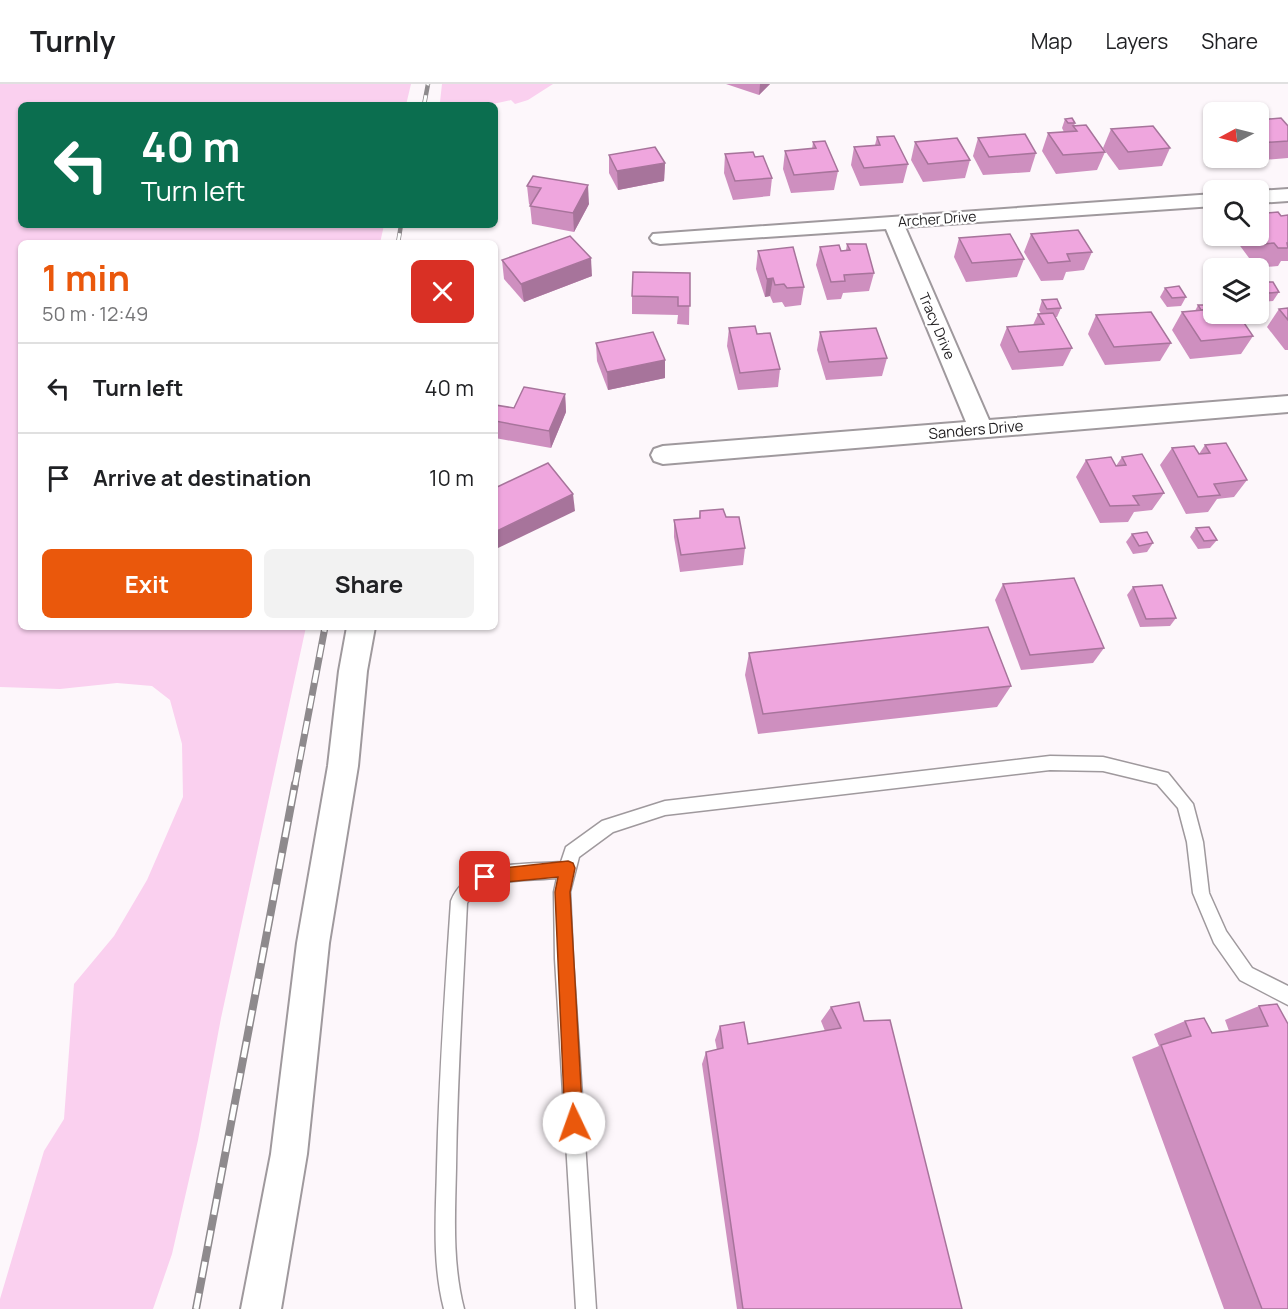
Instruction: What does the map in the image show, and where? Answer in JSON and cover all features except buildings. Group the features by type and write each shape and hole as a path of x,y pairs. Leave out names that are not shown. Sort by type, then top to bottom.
{"street":[{"path":"1269,196 1288,195"},
{"name":"Archer Drive","path":"660,238 1203,201"},
{"name":"Tracy Drive","path":"893,222 981,429"},
{"name":"Sanders Drive","path":"663,455 1288,404"},
{"path":"261,1309 289,1154 314,943 343,766 352,671 360,630"}],"lane":[{"path":"586,1309 564,959 562,892 573,852 608,826 665,808 990,769 1050,764 1102,764 1162,778 1185,804 1195,842 1201,893 1220,937 1246,974 1288,996"},
{"path":"454,1309 449,1293 446,1241 447,1123 459,901 468,887 485,877 568,868"}],"shaded area":[{"path":"0,84 411,84 407,102 18,102 18,228 383,228 381,240 18,240 18,630 305,630 221,1018 198,1140 172,1254 153,1309 0,1309 0,1299 44,1151 64,1119 74,984 114,936 147,880 183,797 182,744 170,700 152,686 117,683 60,689 0,687"},
{"path":"442,84 553,84 528,100 515,104 511,100 498,102 440,102"}],"railway":[{"path":"425,102 428,84"},
{"path":"398,240 400,228"},
{"path":"295,785 324,630"},
{"path":"196,1309 295,784"}],"route":[{"path":"485,877 568,868 562,892 574,1123"}]}
